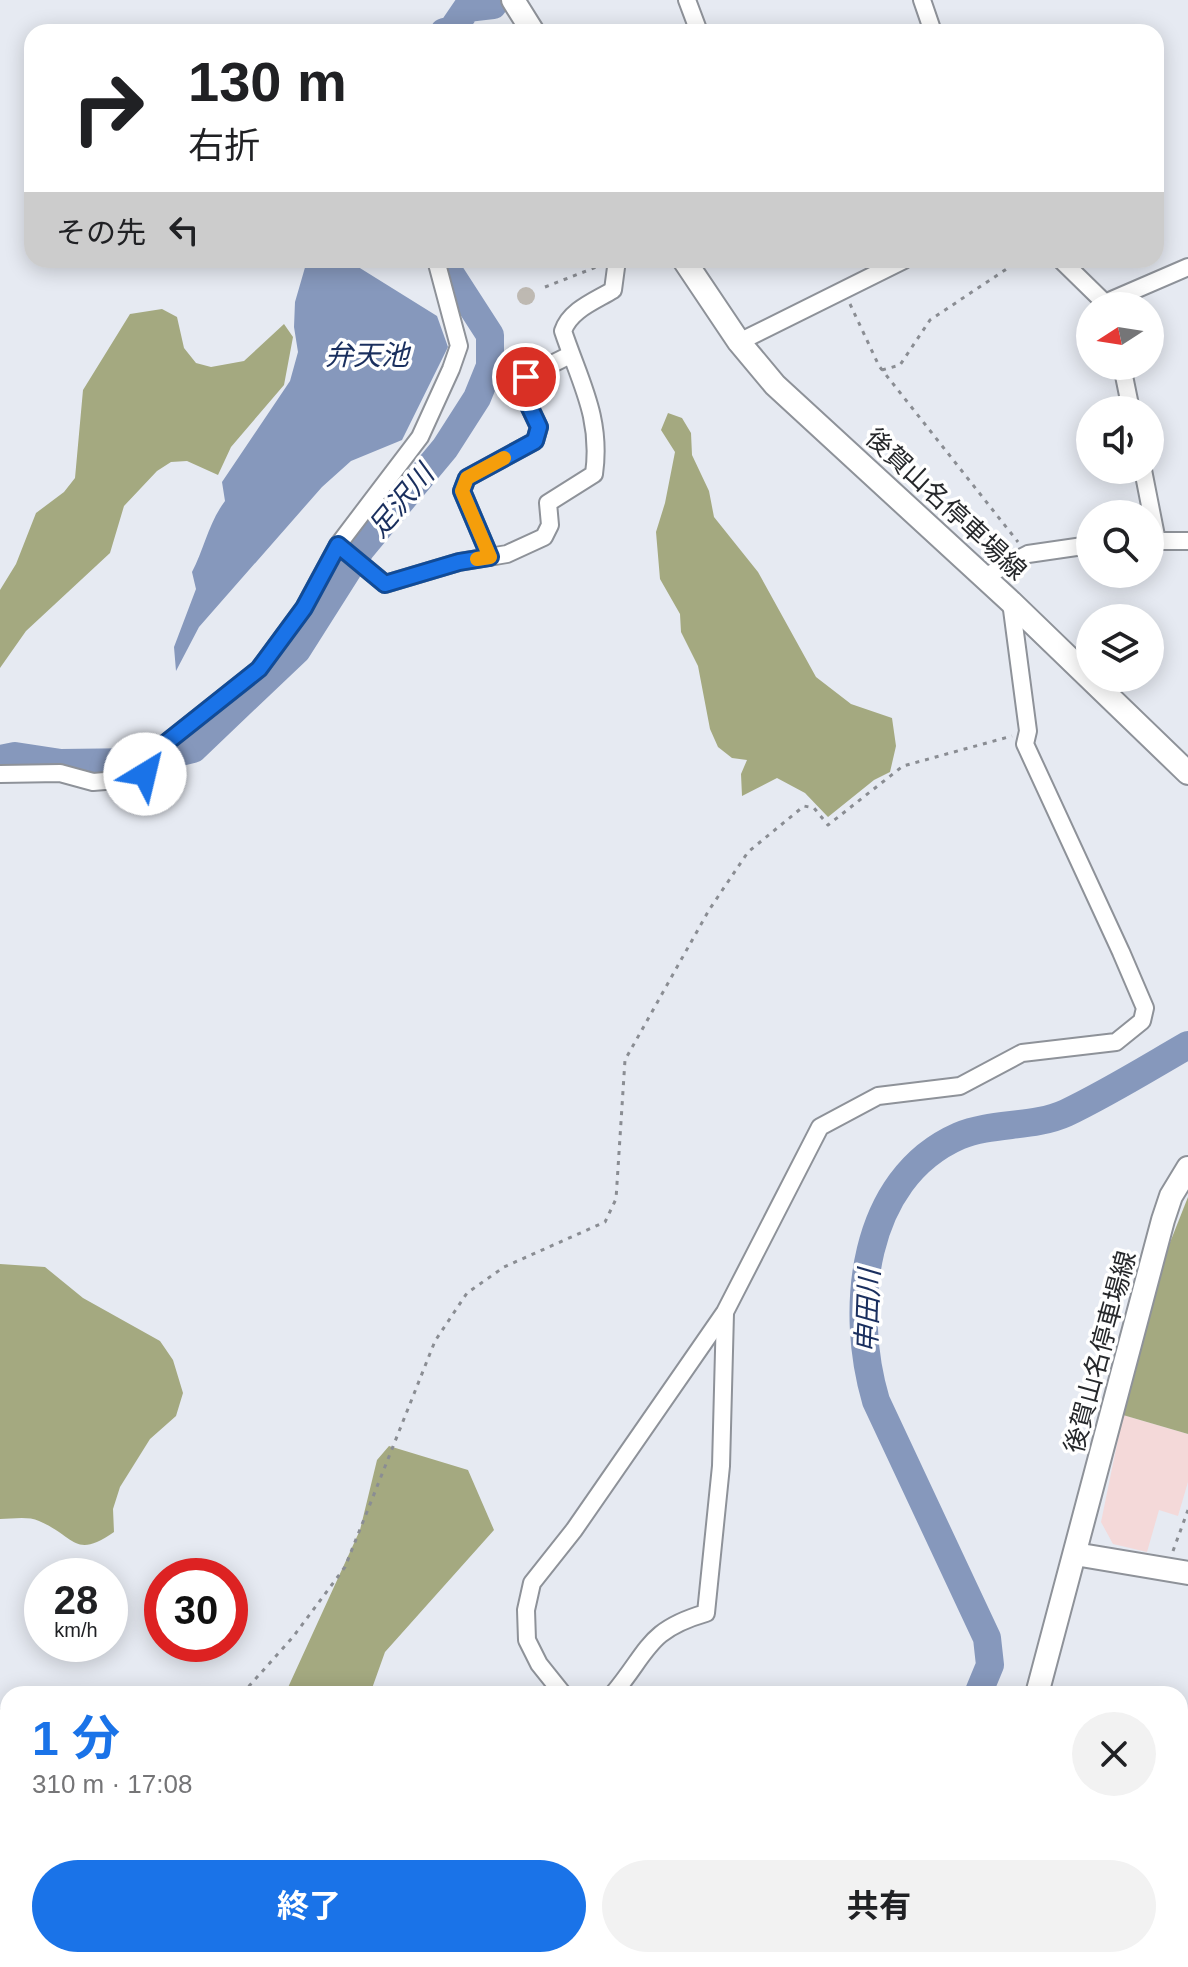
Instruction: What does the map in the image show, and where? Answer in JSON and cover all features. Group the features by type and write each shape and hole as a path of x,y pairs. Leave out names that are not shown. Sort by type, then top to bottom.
{"main road":[{"path":"513,0 528,24"},
{"name":"後賀山名停車場線","path":"689,268 739,342 775,385 1011,602 1188,773"},
{"name":"後賀山名停車場線","path":"1039,1686 1163,1220 1171,1196 1188,1168"},
{"path":"1075,1554 1177,1571"}],"street":[{"path":"687,0 696,24"},
{"path":"922,0 930,24"},
{"path":"1133,292 1188,267"},
{"path":"0,774 60,773 93,782 129,779 145,774 166,743 259,669 304,608 338,545 420,437 451,369 459,346 438,268"},
{"path":"338,545 385,584 459,562 507,554 544,537 550,525 548,503 594,474 597,448 590,400 563,331 566,321 613,290 617,282 614,268"},
{"path":"739,342 888,268"},
{"path":"1069,268 1094,292"},
{"path":"490,557 462,491 467,478 535,441 539,427 522,391 526,377 570,355"},
{"path":"1164,541 1188,541"},
{"path":"984,577 1028,554 1076,547"},
{"path":"557,1686 539,1664 527,1640 526,1610 532,1583 574,1530 725,1312 820,1127 878,1096 960,1086 1022,1053 1116,1042 1142,1021 1145,1008 1025,744 1028,731 1011,602"},
{"path":"619,1686 652,1638 675,1622 706,1613 723,1437 725,1312"}],"path":[{"path":"545,287 596,268"},
{"path":"882,370 900,365 930,320 1008,268"},
{"path":"844,290 882,370 1028,554"},
{"path":"249,1686 293,1637 345,1567 435,1341 467,1293 504,1267 605,1222 616,1199 625,1060 709,910 748,852 804,806 814,808 828,825 903,766 1028,731"},
{"path":"1177,1571 1188,1510"}],"shaded area":[{"path":"1123,1415 1188,1434 1188,1482 1178,1516 1159,1510 1147,1552 1113,1544 1101,1522"}],"green space":[{"path":"162,309 177,317 184,348 196,363 211,367 244,361 284,324 293,337 284,385 231,447 218,475 187,461 171,462 157,471 124,506 110,553 26,631 0,668 0,590 16,564 36,513 64,492 75,478 83,390 130,314"},
{"path":"668,413 682,418 691,433 692,455 709,491 714,517 758,572 816,677 851,704 892,718 896,746 890,772 874,780 828,817 805,793 777,778 742,796 741,774 747,760 732,758 718,747 710,729 698,666 681,632 680,614 660,579 656,532 675,452 661,430"},
{"path":"1188,1197 1188,1434 1123,1415 1169,1245"},
{"path":"0,1264 45,1267 83,1298 160,1341 173,1360 183,1393 176,1416 150,1439 120,1487 113,1509 114,1532 90,1544 75,1543 35,1519 0,1519"},
{"path":"389,1446 468,1470 494,1530 385,1652 373,1686 289,1686 360,1530 377,1460"}],"water":[{"name":"弁天池","path":"305,268 360,268 437,316 448,347 402,440 351,461 322,487 199,627 176,671 174,647 196,589 192,572 225,501 222,482 290,381 298,352 294,327 295,302"}],"building":[{"path":"522,287 530,287 535,296 533,303 522,305 517,300 517,292"}],"waterway":[{"name":"足沢川","path":"456,24 467,8 493,5 496,0"},
{"name":"足沢川","path":"0,759 15,756 61,763 141,762 193,749 297,650 361,549 445,448 477,398 490,366 490,335 449,268"},
{"name":"申田川","path":"981,1686 990,1665 987,1638 876,1401 864,1327 865,1288 871,1250 883,1215 901,1183 926,1156 959,1136 972,1132 1040,1121 1066,1113 1188,1045"}],"slow traffic":[{"path":"477,559 490,557 462,491 467,478 504,458"}],"route":[{"path":"145,774 166,743 259,669 304,608 338,545 385,584 459,562 490,557 462,491 467,478 535,441 539,427 522,391 526,377"}]}
